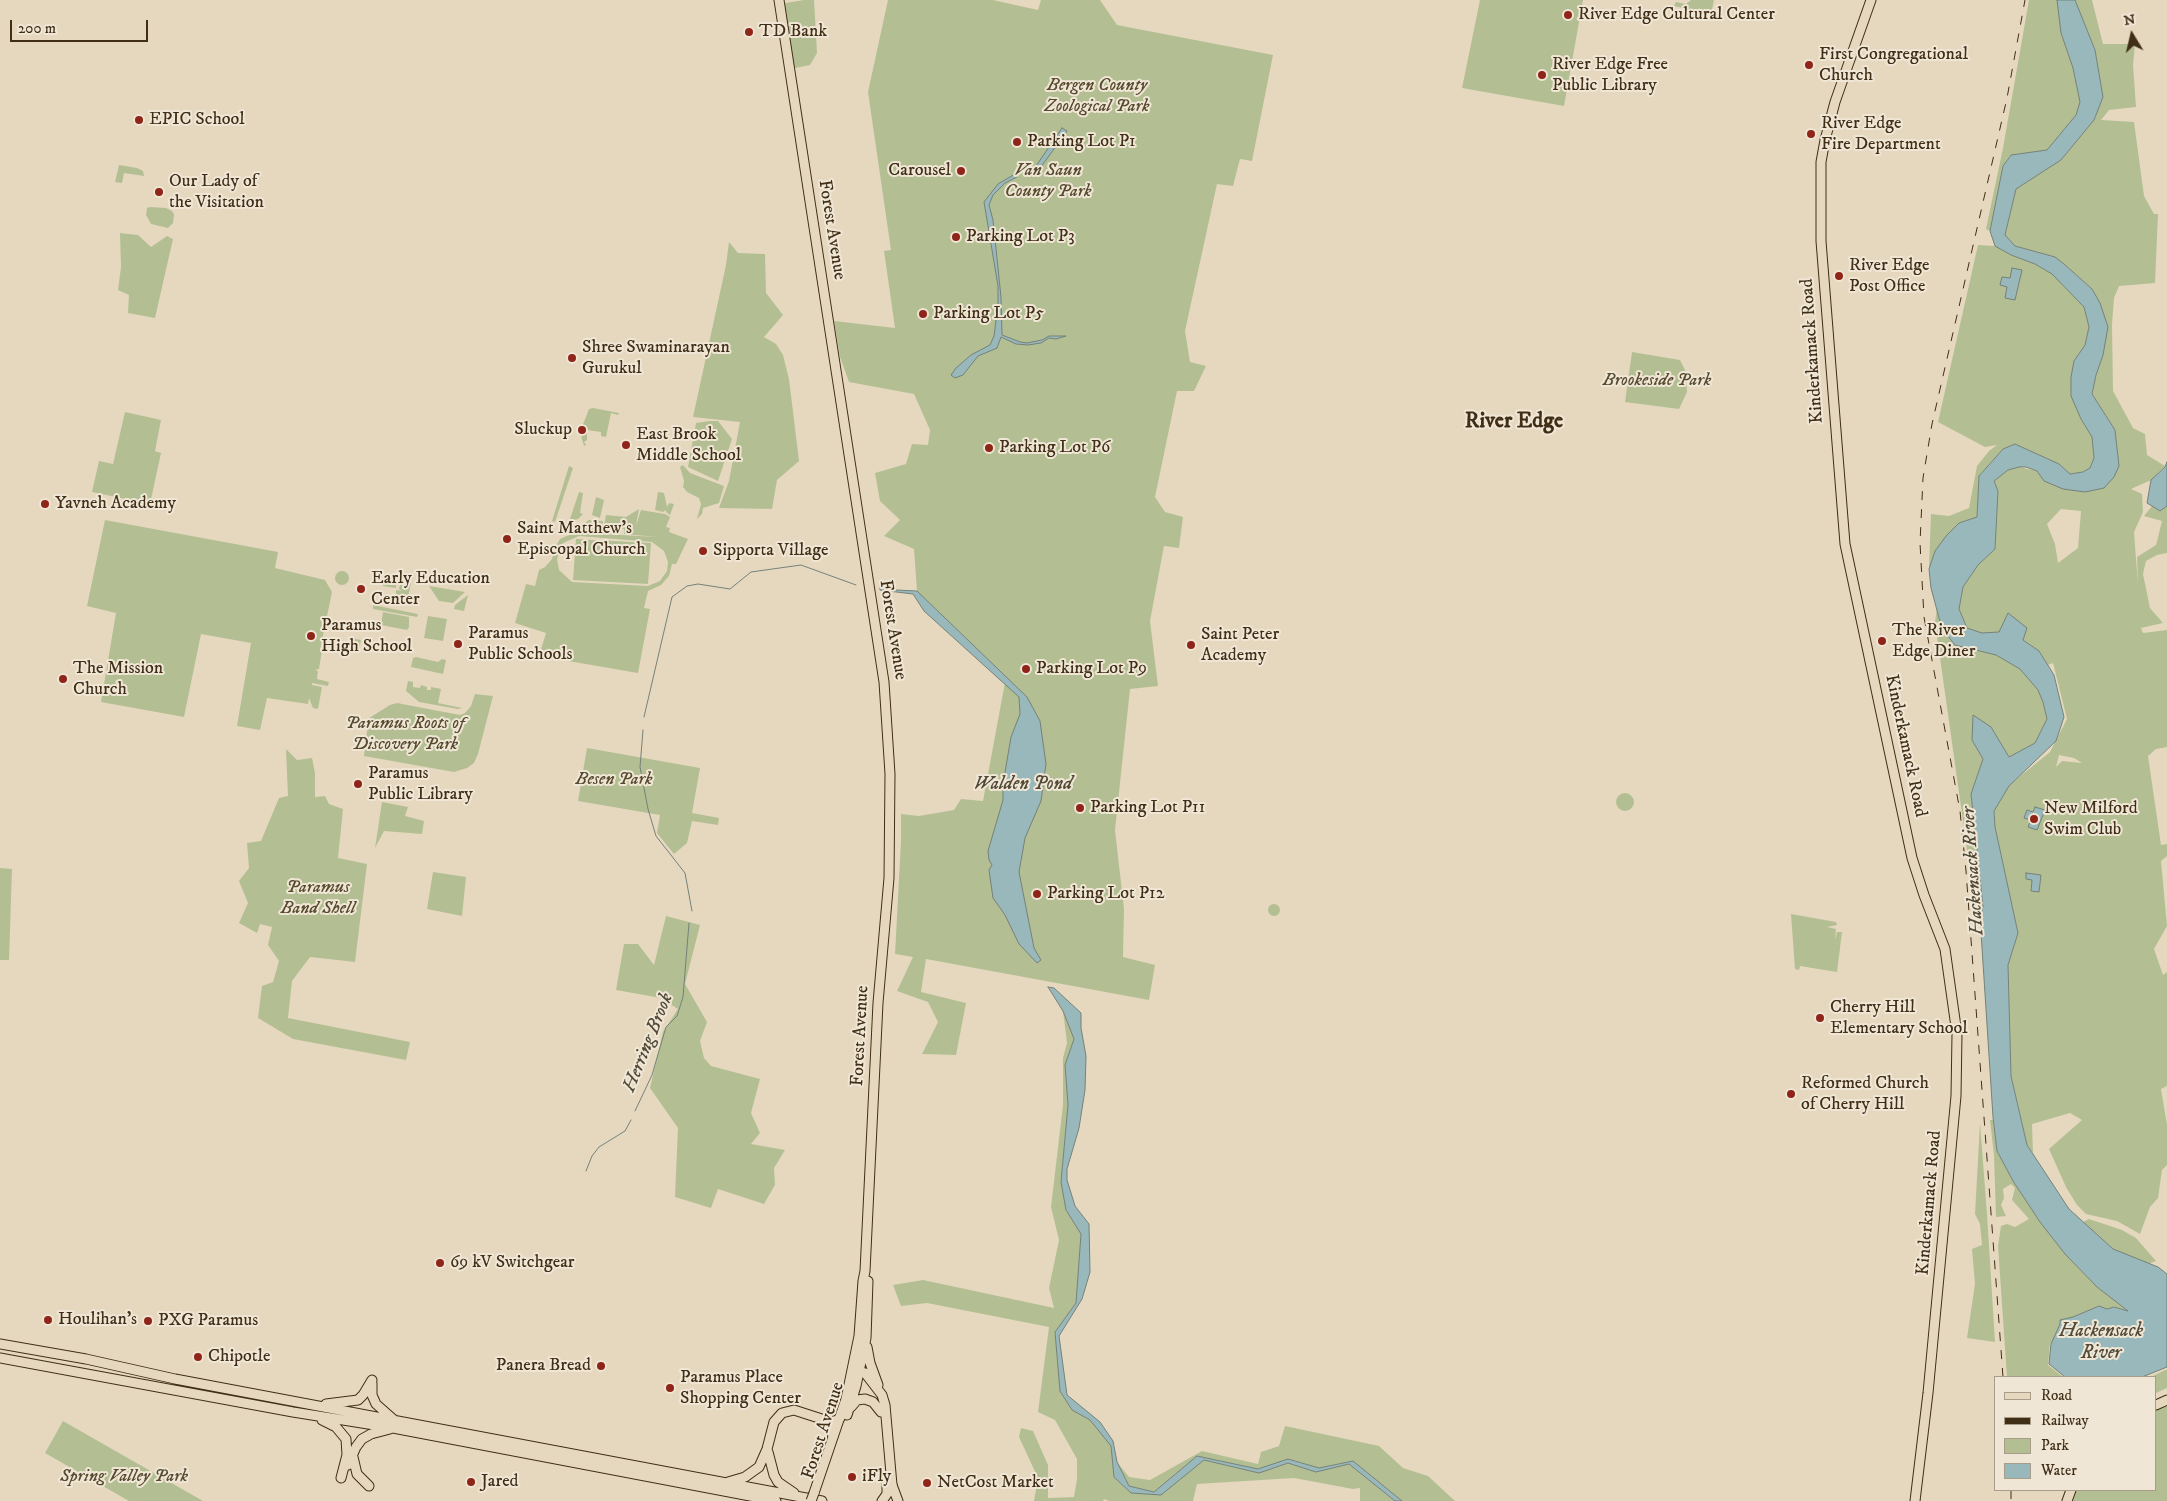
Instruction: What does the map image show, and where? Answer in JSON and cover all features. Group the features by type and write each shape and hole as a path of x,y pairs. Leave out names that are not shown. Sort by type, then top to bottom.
{"main road":[{"name":"Forest Avenue","path":"779,0 884,682 888,732 890,862 878,1003 866,1271 868,1281 866,1338 833,1436 817,1498"},
{"name":"Kinderkamack Road","path":"1871,0 1825,140 1821,162 1821,241 1845,544 1912,858 1945,949 1955,1018 1956,1096 1928,1393 1915,1501"},
{"name":"Forest Avenue","path":"817,1498 849,1408 856,1371 863,1281 866,1271"},
{"path":"866,1338 870,1362 882,1395"},
{"path":"0,1344 86,1359 106,1365 776,1501"},
{"path":"0,1350 84,1364 106,1365"},
{"path":"0,1358 293,1412 394,1424 726,1482 801,1497 817,1498"},
{"name":"Forest Avenue","path":"856,1371 865,1373 882,1395 888,1425 890,1485"},
{"name":"Forest Avenue","path":"856,1371 879,1402 890,1485"},
{"path":"315,1406 358,1400 372,1380 372,1395 376,1404 394,1424"},
{"path":"849,1408 858,1400 865,1399 873,1402 881,1412"},
{"path":"726,1482 753,1472 763,1461 768,1450 774,1422 782,1413 798,1411 828,1421 835,1421 840,1418"},
{"path":"293,1412 326,1421 344,1435 347,1455 341,1478 358,1444 365,1437 394,1424"},
{"path":"828,1421 833,1436"},
{"path":"768,1450 770,1467 778,1482 801,1497"},
{"path":"353,1456 356,1471 369,1486"},
{"path":"882,1501 890,1485"},
{"path":"890,1485 898,1501"}],"green space":[{"path":"814,0 817,53 810,65 790,69 780,4"},
{"name":"Van Saun County Park","path":"888,0 993,0 1038,10 1041,0 1100,0 1117,25 1273,55 1252,161 1240,159 1233,186 1217,184 1185,331 1190,362 1206,366 1194,391 1177,391 1155,497 1165,512 1183,517 1179,548 1164,546 1150,621 1158,686 1130,689 1115,830 1124,909 1123,957 1155,965 1149,1000 926,959 921,992 966,1003 956,1055 922,1054 938,1022 928,1002 897,991 913,957 895,954 901,814 919,816 954,810 961,799 983,801 1006,677 917,591 914,549 884,536 900,520 880,501 875,473 906,464 912,444 928,445 930,430 914,394 849,382 840,357 834,321 895,328 884,251 891,250 868,92"},
{"path":"1480,0 1583,0 1564,106 1462,88"},
{"path":"1691,0 1714,0 1711,14 1674,6 1676,2 1686,4"},
{"path":"2029,0 2057,0 2061,33 2073,68 2080,102 2076,115 2047,150 2010,155 2003,166 1990,231 1986,229 2003,148"},
{"path":"2075,0 2092,0 2103,44 2135,44 2133,65 2136,107 2109,110 2101,120 2134,122 2144,196 2154,214 2158,214 2155,283 2119,286 2114,298 2112,324 2113,391 2133,428 2145,434 2147,455 2165,466 2151,480 2131,489 2142,494 2143,512 2134,532 2138,586 2137,557 2156,545 2162,521 2144,516 2152,506 2160,511 2167,506 2167,553 2157,555 2146,561 2143,574 2150,608 2163,623 2141,628 2143,633 2167,630 2167,747 2156,749 2148,756 2161,845 2167,844 2167,856 2161,861 2167,926 2154,949 2163,975 2167,972 2167,1086 2161,1089 2167,1125 2167,1165 2162,1170 2158,1198 2150,1207 2140,1234 2117,1221 2086,1214 2077,1205 2066,1187 2049,1149 2082,1120 2070,1113 2032,1124 2033,1153 2027,1145 2011,1076 2008,965 2018,933 1995,827 1994,810 2008,786 2050,752 2067,719 2053,663 2048,665 2039,651 2023,640 1999,632 1982,633 1967,628 1959,609 1963,587 1978,565 1995,549 1998,491 1994,481 2007,470 2019,467 2037,471 2044,481 2119,466 2115,430 2092,394 2103,355 2100,303 2092,289 2055,257 2015,246 2005,235 2016,189 2061,160 2094,120 2103,97 2095,50","holes":["2061,509 2081,511 2078,548 2058,563 2055,544 2047,524","2059,755 2074,758 2082,763 2062,761 2056,767"]},
{"path":"119,165 137,168 143,171 144,176 124,173 122,183 115,182"},
{"path":"147,208 166,208 172,211 174,214 173,223 168,228 151,224 146,215"},
{"path":"120,233 138,235 151,247 167,236 173,239 155,318 128,313 129,295 118,290 121,267"},
{"path":"729,242 738,253 765,254 766,293 783,315 764,337 776,344 783,355 789,379 799,461 777,480 772,509 719,508 729,481 740,422 693,417 726,265"},
{"path":"1978,245 1995,246 2011,255 2035,264 2052,274 2084,307 2089,327 2085,345 2074,361 2081,419 2092,437 2094,458 2090,468 2083,472 2070,474 2059,464 2015,444 2003,449 1979,476 1977,517 1959,523 1935,551 1929,569 1931,514 1949,516 1969,508 1977,466 1989,451 1997,445 1985,447 1938,422"},
{"name":"Brookeside Park","path":"1632,352 1680,360 1685,370 1687,392 1679,409 1625,402"},
{"path":"593,408 619,413 618,415 611,413 606,437 601,436 601,432 587,430 587,440 584,442 586,445 584,446 580,432 589,409"},
{"path":"125,412 161,420 155,451 161,453 150,504 92,492 99,461 113,464"},
{"path":"718,421 732,439 718,481 688,467 696,423"},
{"path":"683,465 690,473 724,486 719,503 703,508 702,514 697,519 701,504 699,498 687,492 683,487 684,481 680,467"},
{"path":"569,466 573,468 555,522 552,521"},
{"path":"579,492 583,493 580,513 583,514 578,519 571,521 570,519"},
{"path":"658,492 664,493 667,507 669,503 674,504 670,515 666,510 663,512 655,510"},
{"path":"596,497 604,500 600,518 592,515"},
{"path":"639,509 636,526 641,510 665,514 670,517 666,527 670,528 669,532 688,539 676,564 672,564 669,576 661,585 648,591 644,608 650,609 638,673 539,656 546,633 515,623 526,584 535,586 539,570 545,567 552,559 560,539 574,533 585,533 580,532 580,527 589,520 603,521 602,534 658,537 624,534 624,529 604,525 606,515 626,517","holes":["579,536 652,542 664,551 668,562 667,571 660,581 648,586 572,582 559,570 557,559 563,543"]},
{"path":"105,520 278,552 275,568 325,580 332,592 320,650 322,650 319,669 315,670 318,671 317,679 329,682 328,686 312,683 312,685 322,687 318,709 313,708 309,698 308,704 267,698 260,730 237,726 251,643 201,634 184,717 101,702 116,613 87,606"},
{"path":"576,539 651,543 648,584 573,580"},
{"path":"342,571 347,573 349,578 347,583 342,585 337,583 335,578 337,573"},
{"path":"382,578 399,581 399,584 396,585 396,588 383,586"},
{"path":"401,581 411,583 408,598 396,594 396,590 402,591 399,589"},
{"path":"429,586 465,592 453,603 439,601"},
{"path":"468,595 464,611 454,609 455,605"},
{"path":"373,605 418,614 417,617 373,609"},
{"path":"1937,608 1942,629 1955,645 1996,655 2020,669 2038,690 2047,719 2035,743 2009,757 1991,727 1972,740 1983,759 1971,794 1983,907 1980,917 1975,906 1935,622"},
{"path":"383,612 409,617 409,627 407,630 381,625"},
{"path":"428,616 447,619 443,641 424,638"},
{"path":"350,638 361,640 359,649 348,645"},
{"path":"413,658 438,662 442,659 446,660 443,674 411,667"},
{"path":"408,681 413,682 413,687 420,688 421,685 427,687 427,690 431,690 431,687 441,689 438,703 462,708 458,709 419,702 406,691"},
{"name":"Paramus Roots of Discovery Park","path":"475,694 493,696 478,754 474,763 467,768 454,772 364,756 368,724 366,720 390,705 397,703 460,715 465,713 471,706"},
{"name":"Besen Park","path":"587,748 700,768 692,813 719,818 718,825 692,821 687,843 674,854 657,833 660,815 578,801"},
{"name":"Paramus Band Shell","path":"286,749 297,760 312,758 315,773 315,797 325,796 329,804 343,809 338,858 367,864 355,962 310,957 292,981 288,1018 410,1042 406,1060 293,1039 258,1018 262,986 273,982 279,961 268,945 272,927 260,924 257,933 239,923 248,903 239,881 249,868 247,843 261,841 279,798 288,796"},
{"path":"1625,793 1631,796 1634,802 1631,808 1625,811 1619,808 1616,802 1619,796"},
{"path":"382,802 408,807 405,816 424,821 422,834 384,831 375,848"},
{"path":"0,868 12,869 9,960 0,960"},
{"path":"433,872 466,877 462,916 427,909"},
{"path":"1272,904 1276,904 1280,910 1276,916 1272,916 1268,912 1268,908"},
{"path":"1791,914 1836,922 1837,925 1827,927 1836,929 1835,940 1837,932 1842,932 1837,972 1800,966 1799,970 1795,969"},
{"path":"666,916 700,925 685,984 707,1022 700,1041 704,1058 711,1066 760,1079 751,1113 760,1133 751,1144 785,1150 774,1168 775,1185 764,1204 718,1189 711,1208 675,1197 678,1128 650,1088 663,1032 678,1009 661,998 616,990 624,944 638,944 654,965"},
{"path":"1063,1011 1074,1039 1065,1065 1068,1105 1061,1182 1066,1210 1081,1233 1076,1303 1055,1332 1060,1391 1072,1410 1090,1420 1111,1446 1114,1477 1131,1493 1160,1495 1204,1460 1259,1473 1288,1463 1316,1472 1349,1464 1395,1501 1360,1501 1360,1488 1353,1489 1294,1478 1197,1484 1193,1501 1109,1501 1104,1499 1103,1501 1034,1501 1038,1478 1019,1437 1021,1428 1033,1431 1048,1465 1048,1498 1074,1497 1077,1479 1077,1459 1055,1420 1038,1412 1049,1327 927,1303 901,1306 893,1285 923,1280 1054,1308 1049,1288 1059,1240 1051,1207 1063,1105 1063,1058 1067,1043"},
{"path":"1990,1120 1993,1120 1997,1151 2013,1181 2040,1222 2065,1254 2097,1287 2129,1311 2114,1307 2107,1309 2099,1306 2073,1317 2060,1320 2060,1324 2050,1343 2048,1365 2062,1376 2007,1376 1998,1246 2001,1226 2007,1224 2015,1227 2029,1219 2012,1200 2015,1188 2011,1184 2003,1189 2004,1198 2001,1205 2006,1216 1996,1217 1994,1155"},
{"path":"1980,1123 1995,1342 1967,1338 1975,1284 1972,1249 1982,1245 1980,1224 1975,1214"},
{"path":"2089,1219 2122,1230 2136,1238 2156,1261 2148,1264 2113,1249 2083,1222"},
{"path":"2167,1370 2167,1388 2157,1393 2157,1376 2153,1376"},
{"path":"2167,1403 2167,1501 2073,1501 2076,1491 2157,1491 2157,1407"},
{"name":"Spring Valley Park","path":"63,1421 203,1501 129,1501 45,1453"},
{"path":"1285,1426 1379,1446 1403,1468 1428,1476 1455,1501 1402,1501 1353,1461 1319,1468 1288,1459 1258,1469 1197,1456 1154,1492 1129,1486 1117,1462 1129,1477 1150,1480 1202,1451 1258,1464 1261,1452 1279,1446"}],"water":[{"name":"Hackensack River","path":"2057,0 2075,0 2095,50 2103,97 2094,120 2061,160 2016,189 2005,235 2015,246 2055,257 2092,289 2100,303 2108,327 2103,355 2092,394 2115,430 2119,466 2114,477 2104,488 2085,492 2063,489 2044,481 2037,471 2026,467 2008,470 1994,481 1998,491 1995,549 1978,565 1963,587 1959,609 1967,628 1982,633 1999,632 2008,613 2027,628 2023,640 2039,651 2054,675 2064,717 2056,741 2009,786 1994,811 1995,827 2018,933 2008,965 2011,1076 2027,1145 2069,1209 2113,1249 2158,1267 2167,1274 2167,1367 2144,1376 2064,1376 2049,1364 2051,1344 2060,1320 2073,1317 2099,1306 2107,1309 2114,1307 2128,1311 2097,1287 2065,1254 2040,1222 2013,1181 1997,1151 1993,1117 1980,917 1983,907 1971,794 1983,759 1972,740 1973,715 1991,727 2009,757 2035,743 2047,719 2038,690 2020,669 1996,655 1955,645 1942,629 1931,588 1929,569 1935,551 1946,536 1959,523 1977,517 1979,476 2003,449 2015,444 2059,464 2070,474 2083,472 2090,468 2094,458 2092,437 2081,419 2071,396 2071,377 2074,361 2085,345 2089,327 2084,307 2052,274 1995,246 1990,231 2003,166 2011,155 2047,150 2076,115 2080,102 2073,68 2061,33"},
{"path":"1062,128 1067,131 1038,171 1034,169"},
{"path":"1015,174 1017,177 1005,183 993,195 989,205 993,220 1001,297 1002,335 1027,343 1042,340 1049,336 1066,336 1056,339 1049,338 1041,343 1028,345 1016,344 1001,337 997,348 978,356 963,375 955,378 951,375 956,368 971,355 990,345 994,336 998,286 984,202 998,184"},
{"path":"2012,268 2022,270 2015,300 2005,298 2007,287 2000,285 2002,277 2010,278"},
{"path":"2167,462 2167,506 2160,511 2147,503 2151,480 2165,467"},
{"name":"Walden Pond","path":"880,586 896,590 917,591 1027,697 1040,721 1046,764 1041,801 1025,838 1019,872 1034,948 1041,960 1037,963 1019,944 1005,915 993,898 989,870 992,865 989,860 988,851 1003,800 1003,784 1011,737 1020,714 1019,697 924,611 913,594 880,590"},
{"name":"New Milford Swim Club","path":"2035,807 2045,810 2037,830 2028,827 2031,820 2024,818 2027,810 2033,812"},
{"path":"2026,873 2041,875 2039,892 2031,891 2032,880 2026,879"},
{"path":"1048,987 1054,988 1081,1013 1081,1028 1086,1056 1085,1090 1079,1128 1067,1169 1067,1180 1075,1206 1089,1224 1090,1272 1082,1299 1059,1336 1067,1395 1100,1422 1113,1441 1117,1462 1129,1486 1154,1492 1197,1456 1258,1469 1288,1459 1319,1468 1353,1461 1402,1501 1395,1501 1349,1464 1316,1472 1288,1463 1259,1473 1204,1460 1161,1495 1131,1493 1114,1477 1111,1446 1090,1420 1072,1410 1060,1391 1055,1332 1076,1303 1081,1234 1066,1210 1061,1182 1068,1105 1065,1065 1074,1039 1063,1011"}],"waterway":[{"name":"Herring Brook","path":"644,717 672,597 687,586 698,584 730,589 751,572 801,565 856,585"},
{"name":"Herring Brook","path":"643,730 640,767 648,809 656,836 685,873 692,911"},
{"name":"Herring Brook","path":"635,1111 652,1075 666,1027 677,1016 683,997 689,923"},
{"name":"Herring Brook","path":"586,1171 592,1156 599,1147 625,1131 631,1120"}],"railway":[{"path":"2003,1376 1966,871 1960,811 1924,617 1920,543 1923,478 1932,424 2007,98 2025,0"},
{"path":"2011,1491 2011,1501"}],"place":[{"name":"River Edge Cultural Center","path":"1568,15"},
{"name":"TD Bank","path":"749,32"},
{"name":"First Congregational Church","path":"1809,65"},
{"name":"River Edge Free Public Library","path":"1542,75"},
{"name":"EPIC School","path":"139,120"},
{"name":"River Edge Fire Department","path":"1811,134"},
{"name":"Parking Lot P1","path":"1017,142"},
{"name":"Carousel","path":"961,171"},
{"name":"Our Lady of the Visitation","path":"159,192"},
{"name":"Parking Lot P3","path":"956,237"},
{"name":"River Edge Post Office","path":"1839,276"},
{"name":"Parking Lot P5","path":"923,314"},
{"name":"Shree Swaminarayan Gurukul","path":"572,358"},
{"name":"Sluckup","path":"582,430"},
{"name":"East Brook Middle School","path":"626,445"},
{"name":"Parking Lot P6","path":"989,448"},
{"name":"Yavneh Academy","path":"45,504"},
{"name":"Saint Matthew's Episcopal Church","path":"507,539"},
{"name":"Sipporta Village","path":"703,551"},
{"name":"Early Education Center","path":"361,589"},
{"name":"Paramus High School","path":"311,636"},
{"name":"The River Edge Diner","path":"1882,641"},
{"name":"Paramus Public Schools","path":"458,644"},
{"name":"Saint Peter Academy","path":"1191,645"},
{"name":"Parking Lot P9","path":"1026,669"},
{"name":"The Mission Church","path":"63,679"},
{"name":"Paramus Public Library","path":"358,784"},
{"name":"Parking Lot P11","path":"1080,808"},
{"name":"New Milford Swim Club","path":"2034,819"},
{"name":"Parking Lot P12","path":"1037,894"},
{"name":"Cherry Hill Elementary School","path":"1820,1018"},
{"name":"Reformed Church of Cherry Hill","path":"1791,1094"},
{"name":"69 kV Switchgear","path":"440,1263"},
{"name":"Houlihan's","path":"48,1320"},
{"name":"PXG Paramus","path":"148,1321"},
{"name":"Chipotle","path":"198,1357"},
{"name":"Panera Bread","path":"601,1366"},
{"name":"Paramus Place Shopping Center","path":"670,1388"},
{"name":"iFly","path":"852,1477"},
{"name":"Jared","path":"471,1482"},
{"name":"NetCost Market","path":"927,1483"}],"district":[{"name":"River Edge","path":"1514,422"}],"park label":[{"name":"Bergen County Zoological Park","path":"1097,96"}]}
